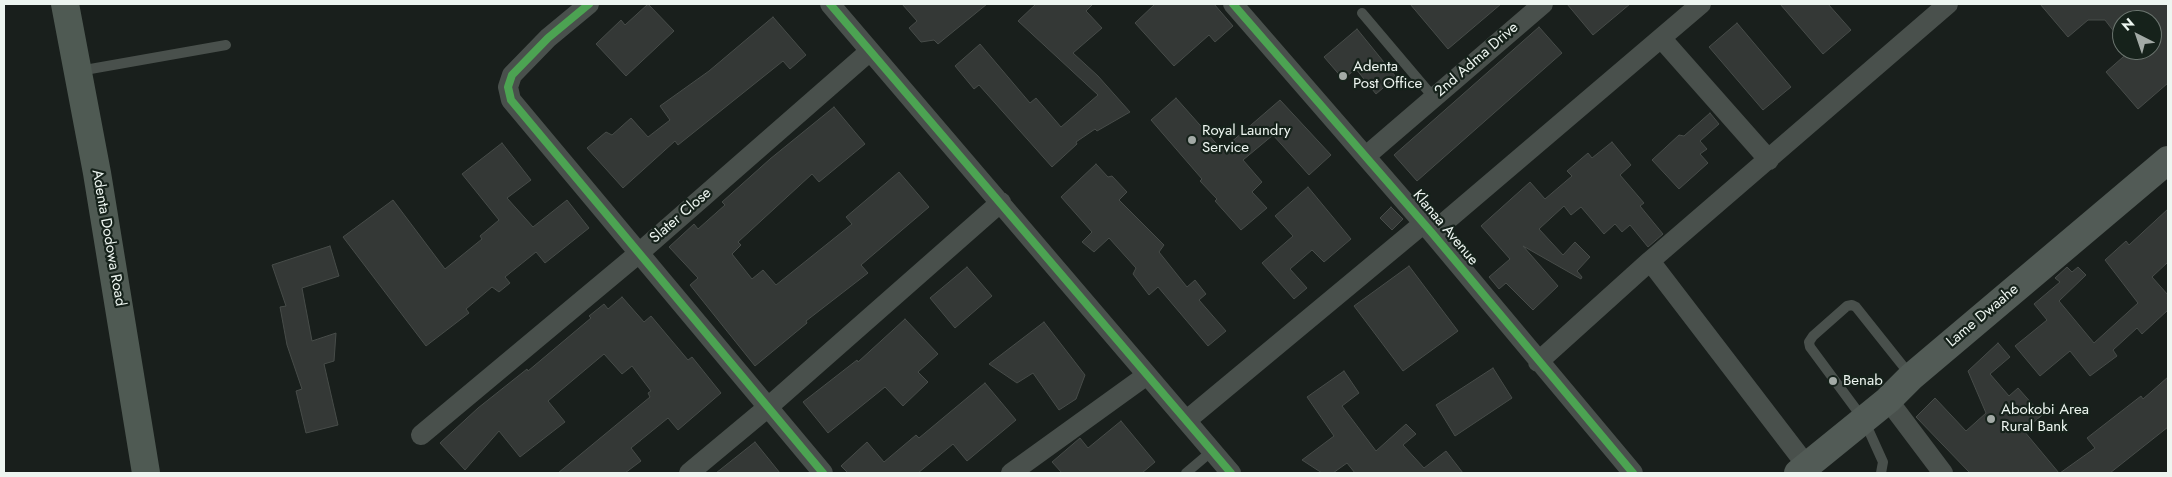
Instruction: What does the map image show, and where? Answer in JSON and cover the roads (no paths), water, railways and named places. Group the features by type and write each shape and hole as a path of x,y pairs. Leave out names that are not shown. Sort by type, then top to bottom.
{"main road":[{"name":"Adenta Dodowa Road","path":"65,4 97,173 146,473"}],"street":[{"path":"589,4 567,21 512,75 508,87 511,100 823,473"},
{"path":"830,4 1231,473"},
{"name":"Klanaa Avenue","path":"1233,4 1428,228 1538,362 1633,473"},
{"name":"2nd Adma Drive","path":"1366,156 1543,4"},
{"path":"1187,420 1428,228 1701,4"},
{"path":"1538,362 1650,261 1948,4"},
{"path":"1660,38 1769,160"},
{"name":"Slater Close","path":"421,436 639,254 870,51"},
{"name":"Lame Dwaahe","path":"1803,470 1888,400 1911,377 2168,160"},
{"path":"689,473 768,408 1001,202"},
{"path":"1650,261 1803,470"},
{"path":"1011,473 1147,375"},
{"path":"1888,400 1943,473"}],"lane":[{"path":"1362,13 1434,98"},
{"path":"78,71 226,45"},
{"path":"1881,473 1883,462 1864,420 1810,347 1813,336 1847,306 1856,307 1911,377"},
{"path":"1186,473 1212,451"}],"place":[{"name":"Adenta Post Office","path":"1343,76"},
{"name":"Royal Laundry Service","path":"1192,140"},
{"name":"Benab","path":"1833,381"},
{"name":"Abokobi Area Rural Bank","path":"1991,419"}]}
